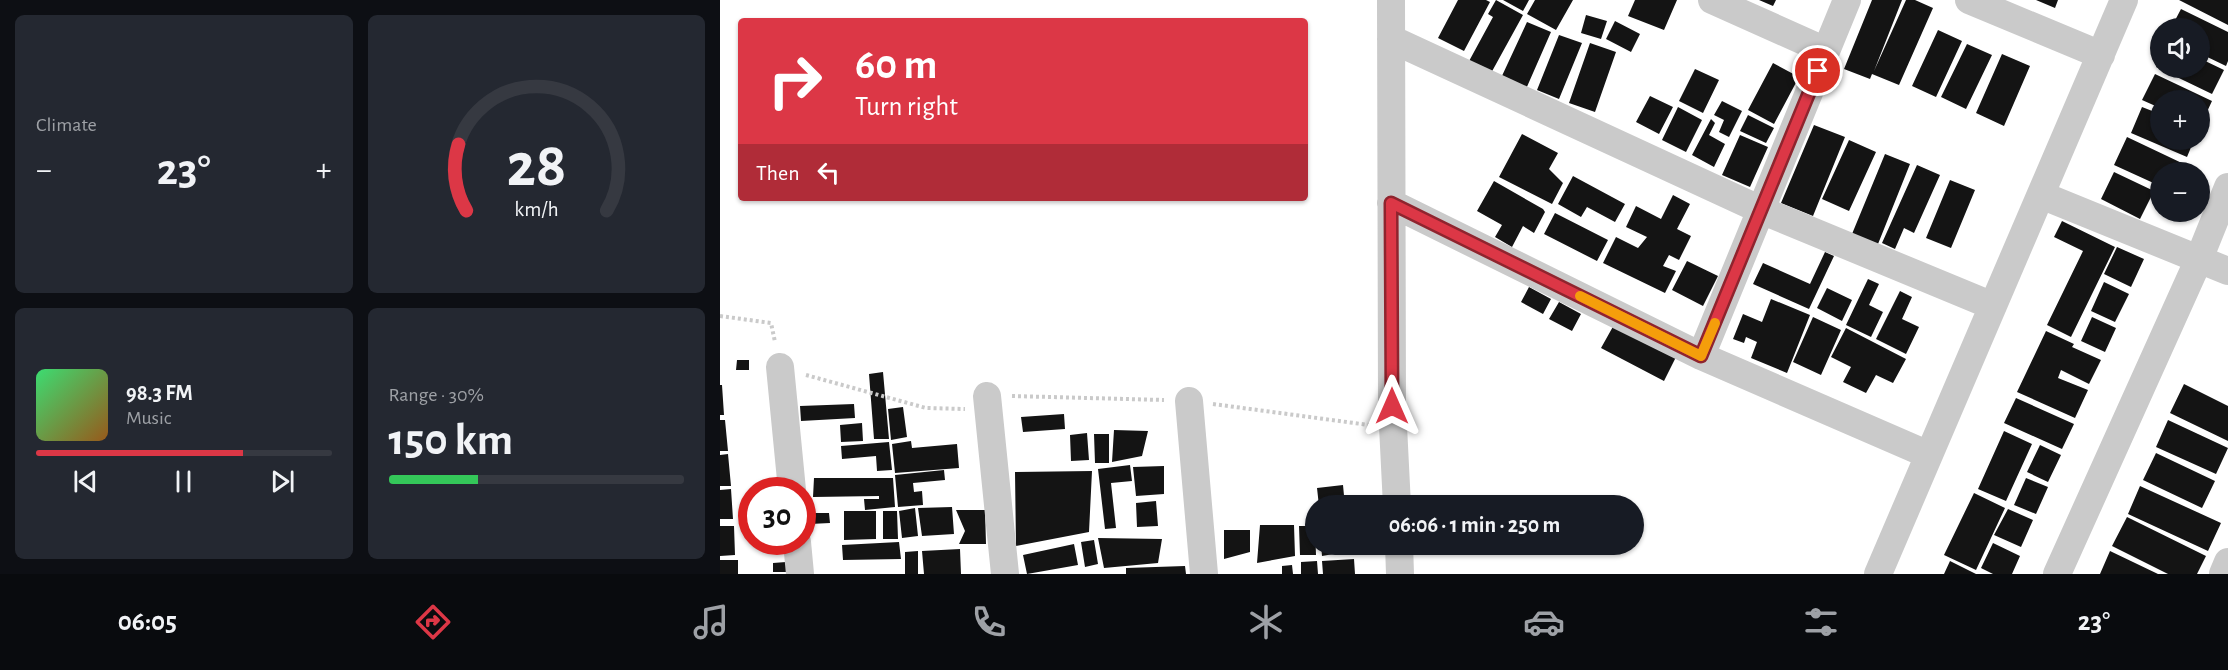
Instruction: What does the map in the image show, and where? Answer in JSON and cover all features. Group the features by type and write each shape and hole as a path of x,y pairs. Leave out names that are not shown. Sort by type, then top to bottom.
{"street":[{"path":"1391,0 1393,428 1396,495"},
{"path":"1712,0 1826,51"},
{"path":"1701,356 1847,0"},
{"path":"1969,0 2101,55"},
{"path":"1878,574 2124,0"},
{"path":"1391,39 1761,210 1993,306"},
{"path":"2057,574 2199,259 2228,187"},
{"path":"2041,195 2228,271"},
{"path":"1391,203 1701,356 1929,455"},
{"path":"780,367 791,477"},
{"path":"987,396 1005,574"},
{"path":"1189,401 1204,574"},
{"path":"798,555 800,574"},
{"path":"1399,555 1400,574"},
{"path":"2223,574 2228,562"}],"path":[{"path":"720,316 771,323 780,367 926,408 980,410 987,396 1189,401 1393,428"}],"building":[{"path":"1458,0 1490,2 1464,51 1438,38"},
{"path":"1496,0 1523,15 1490,75 1468,63 1493,17 1488,14"},
{"path":"1503,0 1529,0 1523,11"},
{"path":"1535,0 1573,0 1556,30 1527,14"},
{"path":"1635,0 1677,0 1664,30 1628,16"},
{"path":"1759,0 1776,0 1773,6"},
{"path":"1872,0 1902,0 1874,71 1906,0 1915,0 1933,8 1899,85 1872,74 1870,79 1844,69"},
{"path":"2036,0 2058,0 2055,8"},
{"path":"2179,0 2228,0 2228,25"},
{"path":"2181,9 2199,18 2176,18"},
{"path":"1586,15 1607,21 1601,39 1581,33"},
{"path":"1615,21 1640,34 1631,52 1606,39"},
{"path":"1527,22 1551,32 1526,89 1501,78"},
{"path":"2210,23 2228,32 2226,66 2210,58"},
{"path":"1938,30 1962,41 1936,97 1912,86"},
{"path":"1559,35 1582,43 1559,99 1537,90"},
{"path":"1590,43 1616,52 1595,112 1569,103"},
{"path":"1967,44 1992,55 1966,109 1941,97"},
{"path":"2002,54 2030,66 2004,126 1976,113"},
{"path":"1773,63 1799,77 1774,124 1748,110"},
{"path":"2210,63 2224,70 2212,94 2210,90 2204,90 2179,78 2210,78"},
{"path":"1695,69 1719,80 1703,113 1679,101"},
{"path":"2153,78 2163,78 2189,90 2150,90 2150,104 2142,100"},
{"path":"1650,96 1673,107 1659,134 1636,122"},
{"path":"1722,101 1742,111 1729,137 1719,132 1724,120 1714,115"},
{"path":"1678,107 1702,120 1686,152 1662,140"},
{"path":"2142,107 2150,110 2150,141 2131,133"},
{"path":"1748,115 1774,128 1766,143 1740,131"},
{"path":"1711,119 1715,123 1709,135 1725,144 1714,167 1692,155"},
{"path":"1814,125 1845,137 1813,216 1781,203"},
{"path":"1522,134 1558,153 1549,169 1563,183 1552,204 1499,177"},
{"path":"1740,135 1768,147 1750,187 1722,175"},
{"path":"2127,137 2150,148 2150,150 2180,162 2150,162 2150,181 2114,165"},
{"path":"1849,140 1876,152 1849,211 1822,199"},
{"path":"2171,150 2190,150 2187,157"},
{"path":"1885,154 1910,164 1878,244 1852,234"},
{"path":"1917,165 1940,175 1914,233 1904,228 1895,249 1882,243"},
{"path":"2114,172 2150,189 2150,199 2140,219 2101,199"},
{"path":"1573,176 1625,204 1615,222 1587,207 1581,217 1558,204"},
{"path":"1950,180 1975,190 1951,248 1926,238"},
{"path":"1494,181 1545,212 1534,233 1523,226 1512,247 1495,237 1502,225 1477,211"},
{"path":"1673,195 1690,204 1677,229 1691,236 1679,260 1669,255 1663,266 1676,271 1665,293 1603,263 1616,237 1638,248 1647,237 1626,227 1636,206 1661,219"},
{"path":"1555,213 1608,240 1597,261 1544,234"},
{"path":"2062,221 2115,247 2071,337 2047,325 2083,251 2054,237"},
{"path":"2117,247 2144,259 2131,287 2104,274"},
{"path":"1825,252 1834,256 1809,309 1753,284 1763,263 1810,284"},
{"path":"1687,261 1718,276 1703,306 1672,290"},
{"path":"1868,279 1879,284 1869,305 1883,312 1871,337 1846,325"},
{"path":"2104,282 2129,294 2115,322 2091,311"},
{"path":"1529,287 1551,299 1543,314 1521,302"},
{"path":"1827,288 1852,300 1842,321 1817,308"},
{"path":"1900,291 1912,297 1902,319 1919,327 1906,354 1876,339"},
{"path":"1771,299 1810,315 1787,373 1751,358 1757,342 1746,337 1744,343 1733,339 1743,314 1762,322"},
{"path":"1559,302 1581,314 1572,331 1549,319"},
{"path":"1813,317 1841,330 1821,375 1793,362"},
{"path":"2092,317 2116,328 2105,352 2081,341"},
{"path":"1615,323 1677,355 1664,381 1601,348"},
{"path":"1846,328 1906,359 1893,383 1876,375 1866,393 1843,382 1851,367 1831,357"},
{"path":"2046,331 2074,344 2072,347 2101,360 2089,384 2061,370 2058,378 2088,390 2075,418 2017,392"},
{"path":"737,360 749,360 749,370 736,370"},
{"path":"883,372 889,439 874,439 869,374"},
{"path":"2184,384 2228,406 2228,441 2170,413"},
{"path":"720,385 722,385 724,415 720,415"},
{"path":"2016,398 2074,424 2062,449 2004,423"},
{"path":"854,404 855,418 801,421 800,406"},
{"path":"903,407 907,437 891,440 888,409"},
{"path":"1064,414 1065,429 1023,432 1021,417"},
{"path":"720,420 725,420 728,451 720,451"},
{"path":"2168,420 2228,448 2216,474 2156,447"},
{"path":"862,423 863,441 841,442 840,425"},
{"path":"1114,430 1148,431 1142,456 1112,462"},
{"path":"2004,431 2032,444 2006,501 1978,489"},
{"path":"1087,433 1089,460 1071,461 1070,435"},
{"path":"1094,434 1109,434 1109,463 1095,463"},
{"path":"911,441 912,448 957,444 959,468 895,473 892,444"},
{"path":"889,442 892,470 877,471 876,456 842,459 841,446"},
{"path":"2040,445 2061,455 2048,482 2027,472"},
{"path":"2156,453 2215,481 2202,508 2143,480"},
{"path":"728,454 731,486 720,486 720,455"},
{"path":"1130,465 1132,481 1111,483 1116,528 1105,529 1098,469"},
{"path":"1164,466 1164,494 1136,496 1133,467"},
{"path":"944,470 945,480 913,483 914,492 922,491 923,505 898,507 895,475"},
{"path":"1092,471 1089,532 1016,546 1015,472"},
{"path":"816,478 893,478 895,507 865,510 864,499 879,499 879,496 816,497"},
{"path":"2026,478 2048,487 2036,514 2014,505"},
{"path":"1343,485 1344,495 1318,495 1317,488"},
{"path":"2140,486 2221,523 2208,551 2128,514"},
{"path":"731,489 733,519 720,519 720,490"},
{"path":"1974,493 2005,508 1976,570 1944,555"},
{"path":"1156,501 1158,526 1137,527 1136,503"},
{"path":"952,507 954,534 922,536 918,508"},
{"path":"915,508 918,536 902,538 899,511"},
{"path":"2008,509 2033,520 2021,547 1994,535"},
{"path":"956,510 985,510 986,544 959,544 965,531"},
{"path":"844,511 876,511 876,539 844,540"},
{"path":"883,511 897,511 898,539 883,539"},
{"path":"816,513 829,513 830,523 816,524"},
{"path":"2127,517 2206,556 2197,574 2168,574 2112,546"},
{"path":"1260,525 1294,525 1295,556 1257,563"},
{"path":"720,526 734,526 735,555 720,556"},
{"path":"1299,526 1305,526 1305,555 1300,555"},
{"path":"1224,530 1250,530 1250,552 1224,559"},
{"path":"1098,538 1162,539 1158,563 1104,568"},
{"path":"1094,540 1098,564 1085,567 1081,542"},
{"path":"899,542 901,559 843,560 842,545"},
{"path":"1993,543 2020,556 2012,574 1993,574 1981,568"},
{"path":"1074,544 1078,565 1027,574 1023,555"},
{"path":"960,549 961,574 924,574 922,551"},
{"path":"918,551 918,574 905,574 905,552"},
{"path":"2110,551 2158,574 2100,574"},
{"path":"1354,559 1355,574 1323,574 1322,561"},
{"path":"720,560 738,560 738,574 720,574"},
{"path":"1317,561 1318,574 1301,574 1301,562"},
{"path":"1950,561 1976,574 1944,574"},
{"path":"786,562 786,572 773,572 773,563"},
{"path":"1292,565 1293,574 1282,574 1282,566"},
{"path":"1185,566 1186,574 1126,574 1126,568"}],"slow traffic":[{"path":"1580,296 1701,356 1715,323"}],"route":[{"path":"1392,406 1391,203 1701,356 1818,71"}]}
